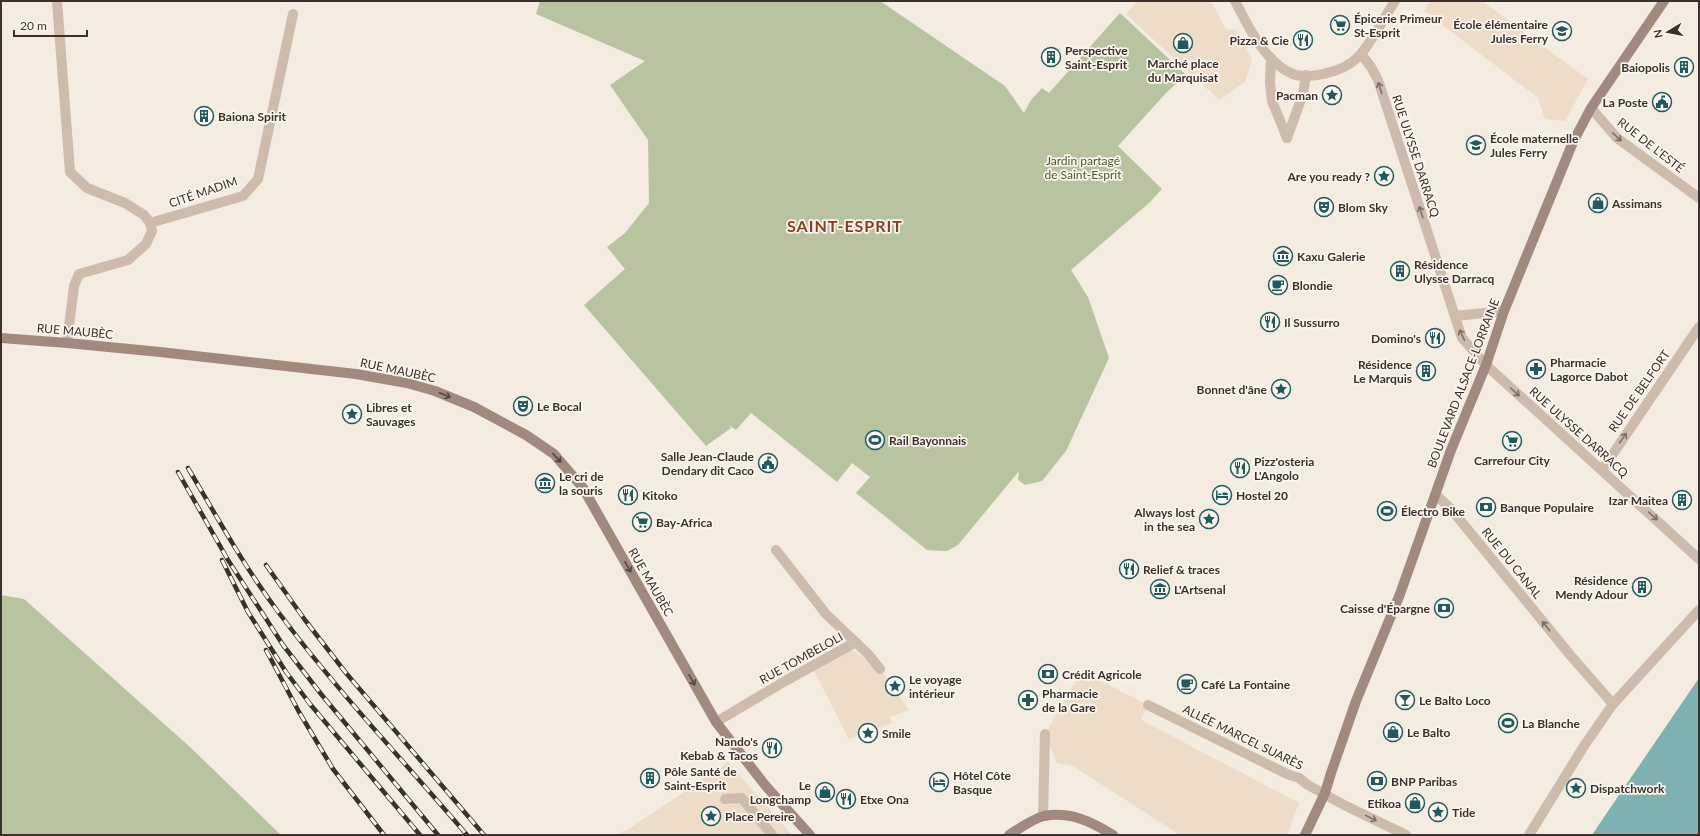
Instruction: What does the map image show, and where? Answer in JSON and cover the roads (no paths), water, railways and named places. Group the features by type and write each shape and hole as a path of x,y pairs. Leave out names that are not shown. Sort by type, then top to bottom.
{"main road":[{"name":"BOULEVARD ALSACE-LORRAINE","path":"1305,835 1325,793 1356,701 1400,594 1451,450 1486,365 1504,311 1573,142 1592,108 1664,1"},
{"name":"RUE MAUBÈC","path":"1,338 67,343 356,374 407,383 435,391 474,407 526,435 554,454 583,488 716,722 760,779 810,835"},
{"path":"1009,835 1043,816 1063,814 1085,819 1113,835"}],"street":[{"path":"58,1 70,172 87,188 125,203 144,215 150,223 152,231 146,244 128,260 79,274 74,286 67,343"},
{"path":"1235,1 1266,53 1279,66 1294,74 1306,75 1318,75 1334,72 1350,65 1361,54 1395,1"},
{"name":"CITÉ MADIM","path":"150,223 243,196 258,180 293,14"},
{"name":"RUE ULYSSE DARRACQ","path":"1361,54 1371,67 1378,80 1462,338 1486,365 1699,559"},
{"path":"1271,58 1270,83 1272,101 1287,138 1303,94 1306,75"},
{"name":"RUE DE L'ESTÉ","path":"1592,108 1617,138 1699,198"},
{"path":"1455,316 1504,311"},
{"name":"RUE DE BELFORT","path":"1602,470 1699,328"},
{"name":"RUE DU CANAL","path":"1436,495 1451,509 1571,656 1613,704"},
{"name":"RUE TOMBELOLI","path":"716,722 787,680 856,642 826,614 776,550"},
{"path":"1529,835 1584,746 1613,704 1699,610"},
{"path":"856,642 880,669"},
{"name":"ALLÉE MARCEL SUARÈS","path":"1148,705 1287,774 1299,778 1308,785 1325,793 1344,805 1406,835"},
{"path":"1043,816 1045,734"},
{"path":"725,799 742,798 772,835"}],"water":[{"path":"1699,678 1699,835 1592,835 1602,820"}],"railway":[{"path":"188,468 243,560 279,613 301,642 347,698 467,835"},
{"path":"178,472 228,560 283,645 321,694 438,835"},
{"path":"222,560 248,612 286,672 310,704 420,835"},
{"path":"266,565 305,620 346,673 484,835"},
{"path":"266,650 299,712 333,769 384,835"}],"place":[{"name":"Épicerie Primeur St-Esprit","path":"1340,25"},
{"name":"École élémentaire Jules Ferry","path":"1562,31"},
{"name":"Pizza & Cie","path":"1303,40"},
{"name":"Marché place du Marquisat","path":"1183,43"},
{"name":"Perspective Saint-Esprit","path":"1051,57"},
{"name":"Baiopolis","path":"1684,67"},
{"name":"Pacman","path":"1332,95"},
{"name":"La Poste","path":"1662,102"},
{"name":"Baiona Spirit","path":"204,116"},
{"name":"École maternelle Jules Ferry","path":"1476,145"},
{"name":"Are you ready ?","path":"1384,176"},
{"name":"Assimans","path":"1598,203"},
{"name":"Blom Sky","path":"1324,207"},
{"name":"Kaxu Galerie","path":"1283,256"},
{"name":"Résidence Ulysse Darracq","path":"1400,271"},
{"name":"Blondie","path":"1278,285"},
{"name":"Il Sussurro","path":"1270,322"},
{"name":"Domino's","path":"1435,338"},
{"name":"Pharmacie Lagorce Dabot","path":"1536,369"},
{"name":"Résidence Le Marquis","path":"1426,371"},
{"name":"Bonnet d'âne","path":"1281,389"},
{"name":"Le Bocal","path":"523,406"},
{"name":"Libres et Sauvages","path":"352,414"},
{"name":"Rail Bayonnais","path":"875,440"},
{"name":"Carrefour City","path":"1512,441"},
{"name":"Salle Jean-Claude Dendary dit Caco","path":"768,463"},
{"name":"Pizz'osteria L'Angolo","path":"1240,468"},
{"name":"Le cri de la souris","path":"545,483"},
{"name":"Kitoko","path":"628,495"},
{"name":"Hostel 20","path":"1222,495"},
{"name":"Izar Maitea","path":"1682,500"},
{"name":"Banque Populaire","path":"1486,507"},
{"name":"Électro Bike","path":"1387,511"},
{"name":"Always lost in the sea","path":"1209,519"},
{"name":"Bay-Africa","path":"642,522"},
{"name":"Relief & traces","path":"1129,569"},
{"name":"Résidence Mendy Adour","path":"1642,587"},
{"name":"L'Artsenal","path":"1160,589"},
{"name":"Caisse d'Épargne","path":"1444,608"},
{"name":"Crédit Agricole","path":"1048,674"},
{"name":"Café La Fontaine","path":"1187,684"},
{"name":"Le voyage intérieur","path":"895,686"},
{"name":"Pharmacie de la Gare","path":"1028,700"},
{"name":"Le Balto Loco","path":"1405,700"},
{"name":"La Blanche","path":"1508,723"},
{"name":"Le Balto","path":"1393,732"},
{"name":"Smile","path":"868,733"},
{"name":"Nando's Kebab & Tacos","path":"772,748"},
{"name":"Pôle Santé de Saint-Esprit","path":"650,778"},
{"name":"BNP Paribas","path":"1377,781"},
{"name":"Hôtel Côte Basque","path":"939,782"},
{"name":"Dispatchwork","path":"1576,788"},
{"name":"Le Longchamp","path":"825,792"},
{"name":"Etxe Ona","path":"846,799"},
{"name":"Etikoa","path":"1415,803"},
{"name":"Tide","path":"1438,812"},
{"name":"Place Pereire","path":"711,816"}],"district":[{"name":"SAINT-ESPRIT","path":"845,225"}],"park label":[{"name":"Jardin partagé de Saint-Esprit","path":"1083,167"}]}
